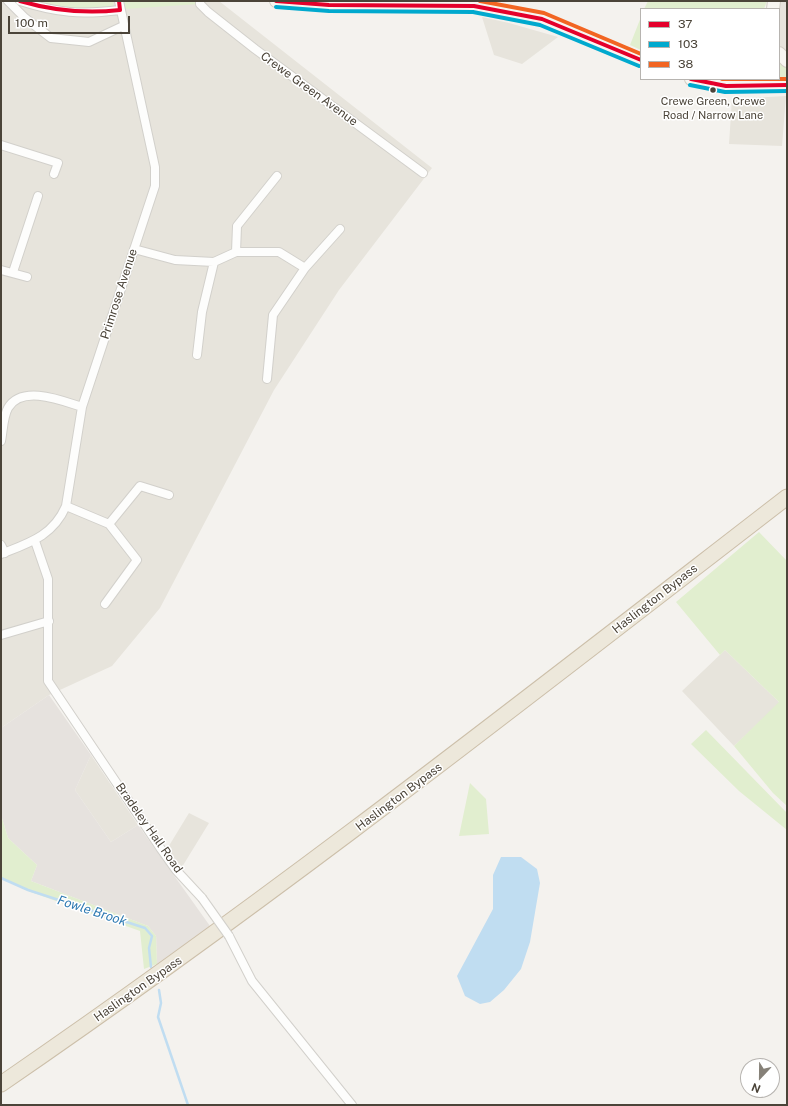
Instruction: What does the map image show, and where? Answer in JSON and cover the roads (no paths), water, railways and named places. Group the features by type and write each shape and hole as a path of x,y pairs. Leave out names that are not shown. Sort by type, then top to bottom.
{"highway":[{"name":"Haslington Bypass","path":"1,1084 199,945 384,809 787,497"}],"street":[{"path":"8,1 24,18 51,38 89,42 123,26"},
{"path":"20,1 67,12 88,14 120,10"},
{"name":"Primrose Avenue","path":"3,554 35,541 53,526 62,516 66,506 82,407 155,186 156,178 123,26 119,1"},
{"name":"Crewe Green Avenue","path":"200,1 200,4 208,12 255,49 423,173"},
{"path":"276,1 329,5 474,6 542,19 640,60"},
{"path":"696,80 726,86 787,85"},
{"path":"1,146 58,163 54,174"},
{"path":"236,252 238,226 276,176"},
{"path":"13,272 38,196"},
{"path":"268,379 273,315 305,268 340,229"},
{"path":"134,249 176,260 214,262 236,252 279,252 305,268"},
{"path":"197,355 202,312 214,262"},
{"path":"1,270 27,277"},
{"path":"1,441 4,406 18,399 40,395 82,407"},
{"path":"109,524 140,486 169,495"},
{"path":"66,506 109,524 137,560 105,604"},
{"name":"Bradeley Hall Road","path":"35,541 48,579 48,681 161,849 176,870 202,898 229,936 252,981 352,1105"},
{"path":"1,545 3,554"},
{"path":"1,635 49,621"}],"water":[{"path":"501,857 521,857 537,869 540,883 530,942 521,969 504,990 490,1002 480,1004 465,996 457,976 493,909 493,875"}],"waterway":[{"name":"Fowle Brook","path":"1,878 28,890 145,928 152,936 149,948 151,967"},
{"name":"Fowle Brook","path":"159,990 161,1003 158,1017 188,1105"}],"place":[{"name":"Crewe Green, Crewe Road / Narrow Lane","path":"713,90"}]}
